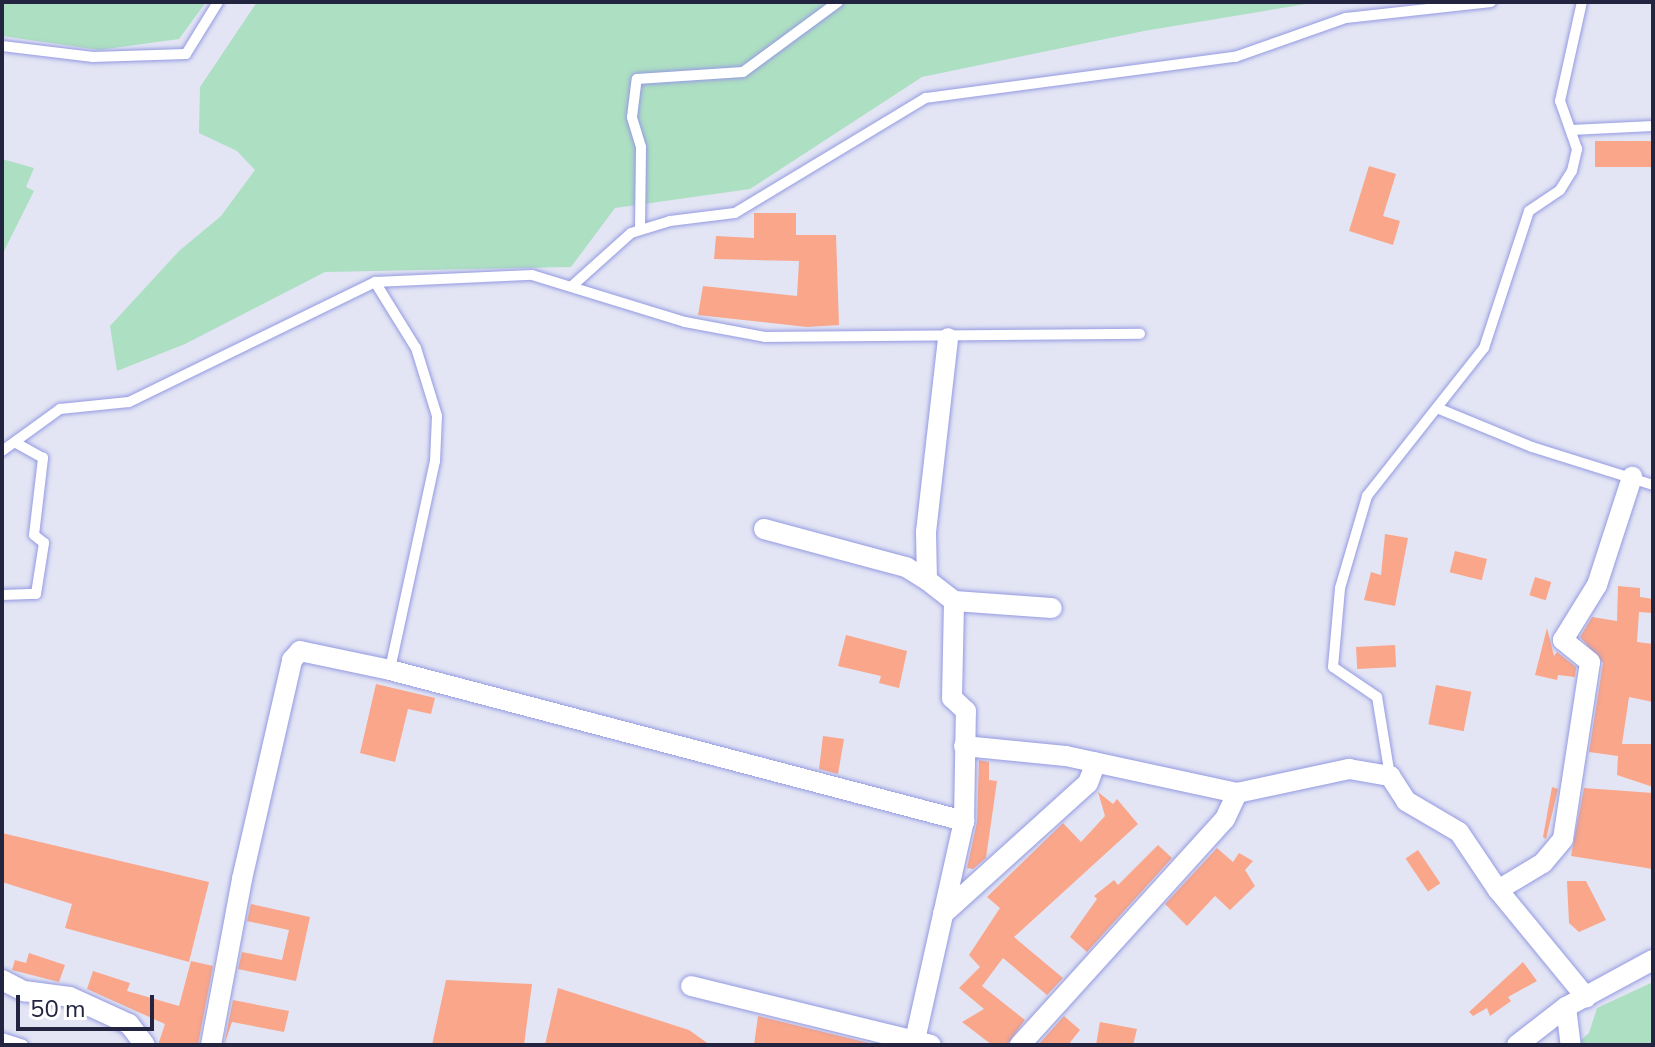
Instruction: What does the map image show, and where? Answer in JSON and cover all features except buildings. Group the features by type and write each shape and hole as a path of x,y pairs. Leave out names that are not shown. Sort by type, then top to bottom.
{"street":[{"path":"927,580 926,532 948,338"},
{"path":"1498,890 1543,863 1563,839 1590,662 1563,640 1597,585 1632,477"},
{"path":"764,529 906,567 954,601 1052,608"},
{"path":"691,986 923,1043 943,914 964,821 966,711 952,698 954,601"},
{"path":"211,1045 242,879 294,652 390,670 964,821"},
{"path":"964,746 1096,762 1237,793 1349,769 1390,776 1406,801 1459,832 1498,890 1586,997"},
{"path":"943,914 1088,783 1096,762"},
{"path":"1020,1045 1225,819 1237,793"},
{"path":"1517,1045 1566,1007 1653,960"},
{"path":"2,980 24,991 70,997 106,1013 129,1024 145,1045"},
{"path":"1566,1007 1571,1045"}],"lane":[{"path":"2,46 93,57 186,54 218,2"},
{"path":"640,230 641,147 632,117 637,79 743,72 827,15 838,2"},
{"path":"572,286 631,233 735,213 926,98 1235,57 1346,18 1491,2"},
{"path":"1390,776 1377,697 1333,667 1340,588 1367,496 1484,348 1529,211 1560,190 1572,171 1577,149 1560,101 1582,2"},
{"path":"1571,130 1653,126"},
{"path":"2,451 60,409 129,402 375,282 532,275 685,322 765,337 948,338 1140,334"},
{"path":"375,282 416,348 437,416 435,461 390,670"},
{"path":"1437,408 1532,447 1653,485"},
{"path":"2,595 36,594 44,543 34,535 43,458 16,443"},
{"path":"2,1038 23,1045"}],"green space":[{"path":"2,2 206,2 179,39 99,50 2,36"},
{"path":"257,2 1318,2 1144,31 922,77 750,189 615,208 571,267 325,272 185,344 117,371 110,326 179,251 221,216 255,170 237,151 199,133 200,87"},
{"path":"2,159 34,168 26,187 34,191 2,255"},
{"path":"1653,982 1653,1045 1575,1045 1589,1033 1597,1008"}]}
